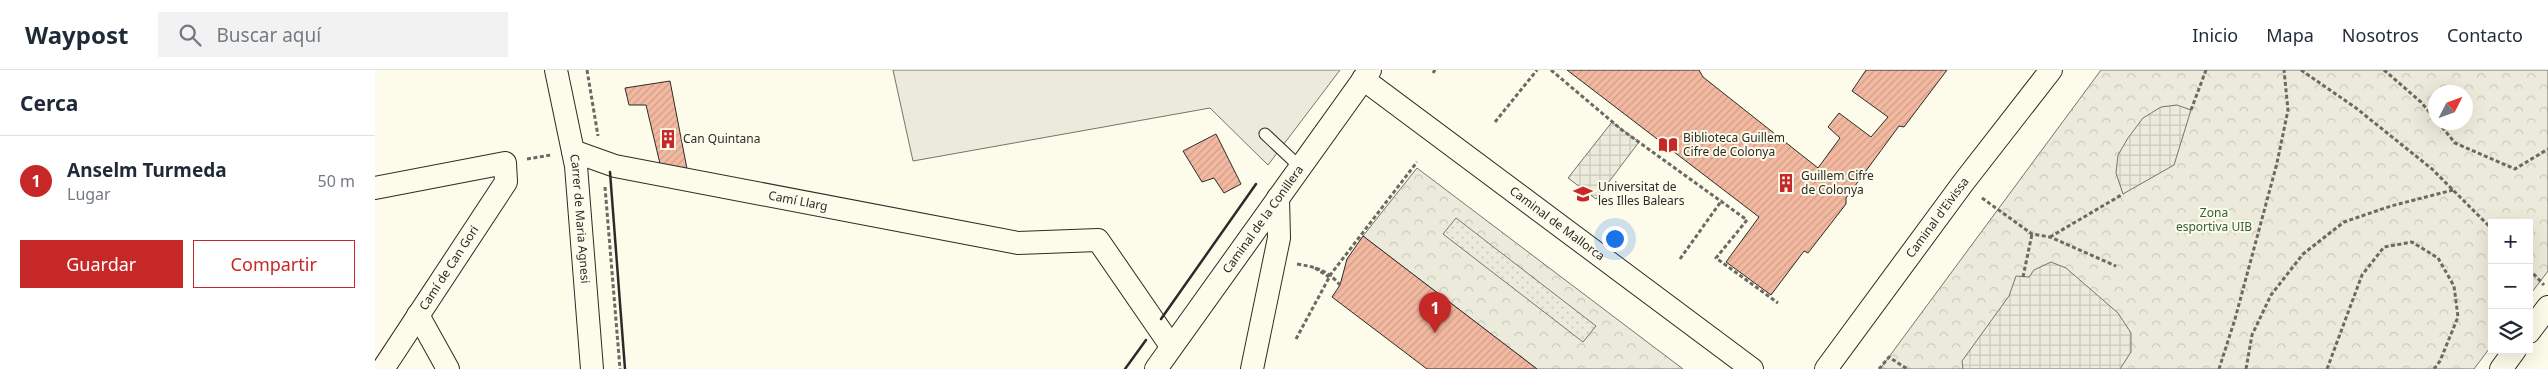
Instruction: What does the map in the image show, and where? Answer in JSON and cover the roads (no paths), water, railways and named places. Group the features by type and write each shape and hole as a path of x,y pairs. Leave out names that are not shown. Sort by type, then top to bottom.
{"street":[{"name":"Carrer de Maria Agnesi","path":"556,70 573,151 592,369"},
{"name":"Caminal d'Eivissa","path":"1826,369 1963,183 2051,70"},
{"name":"Caminal de la Conillera","path":"1156,369 1366,74"},
{"name":"Caminal de Mallorca","path":"1366,74 1752,369"},
{"name":"Camí Llarg","path":"573,151 615,166 1018,244 1098,240 1171,346"},
{"name":"Camí de Can Gori","path":"375,188 505,163 506,182 383,369"},
{"path":"1251,369 1279,238 1278,198"},
{"path":"2533,327 2548,307"},
{"path":"418,315 448,369"},
{"path":"2501,369 2512,354"}],"lane":[{"path":"1265,134 1300,167"}],"place":[{"name":"Can Quintana","path":"668,139"},
{"name":"Biblioteca Guillem Cifre de Colonya","path":"1668,145"},
{"name":"Guillem Cifre de Colonya","path":"1786,183"},
{"name":"Universitat de les Illes Balears","path":"1583,194"},
{"name":"Anselm Turmeda","path":"1435,333"}],"park label":[{"name":"Zona esportiva UIB","path":"2214,220"}]}
